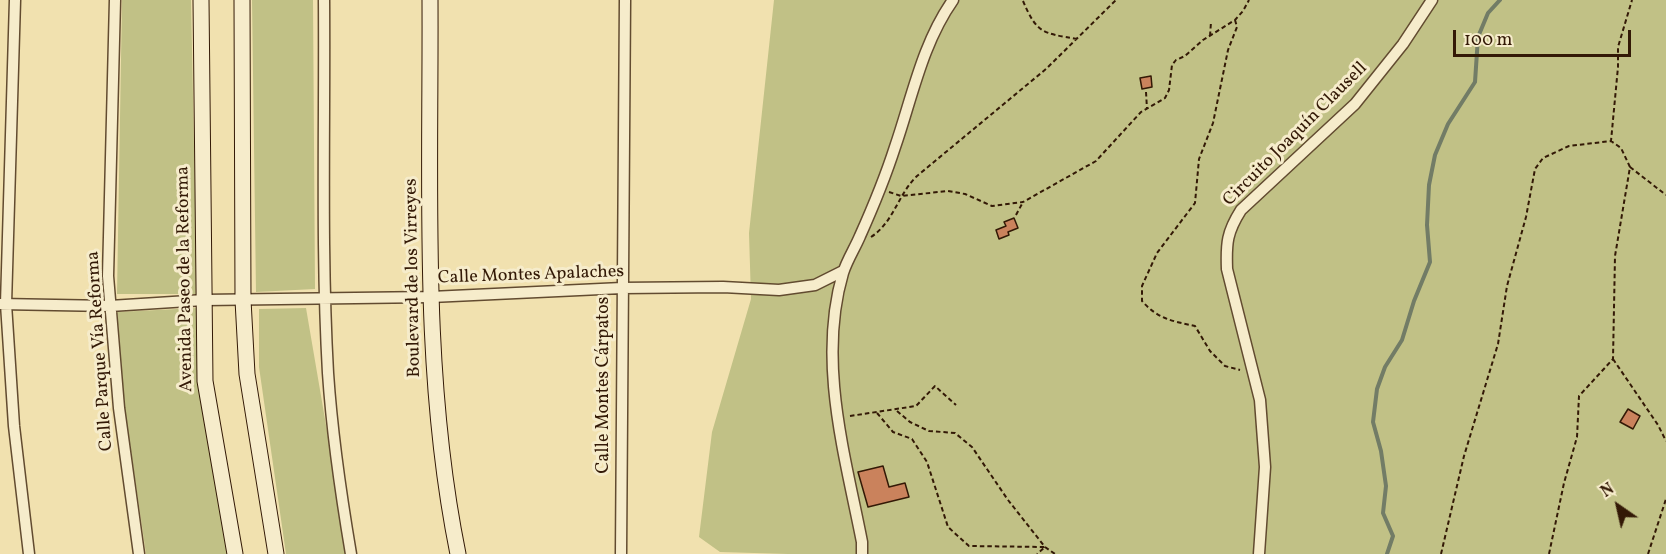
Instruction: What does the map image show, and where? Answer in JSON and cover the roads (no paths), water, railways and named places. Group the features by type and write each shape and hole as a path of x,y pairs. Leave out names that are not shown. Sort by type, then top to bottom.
{"main road":[{"name":"Avenida Paseo de la Reforma","path":"201,0 206,381 235,554"},
{"path":"242,0 243,300 247,374 276,554"},
{"name":"Boulevard de los Virreyes","path":"430,0 431,297 438,421 447,499 458,554"}],"street":[{"path":"15,0 3,304 29,554"},
{"name":"Calle Parque Vía Reforma","path":"116,0 108,276 119,408 139,554"},
{"path":"324,0 325,297 328,375 351,554"},
{"name":"Calle Montes Cárpatos","path":"621,554 625,0"},
{"path":"862,554 862,542 837,416 833,348 834,322 843,271 881,189 921,64 953,0"},
{"name":"Circuito Joaquín Clausell","path":"1259,554 1265,467 1260,400 1227,269 1226,249 1231,226 1241,210 1355,104 1403,44 1432,0"},
{"name":"Calle Montes Apalaches","path":"3,304 110,306 204,300 431,297 622,288 723,287 779,290 815,285 843,271"}],"waterway":[{"path":"1387,554 1393,536 1383,513 1386,486 1381,451 1373,422 1377,389 1385,367 1402,340 1414,301 1430,262 1427,225 1429,185 1435,155 1448,124 1475,82 1478,37 1488,13 1500,0"}]}
